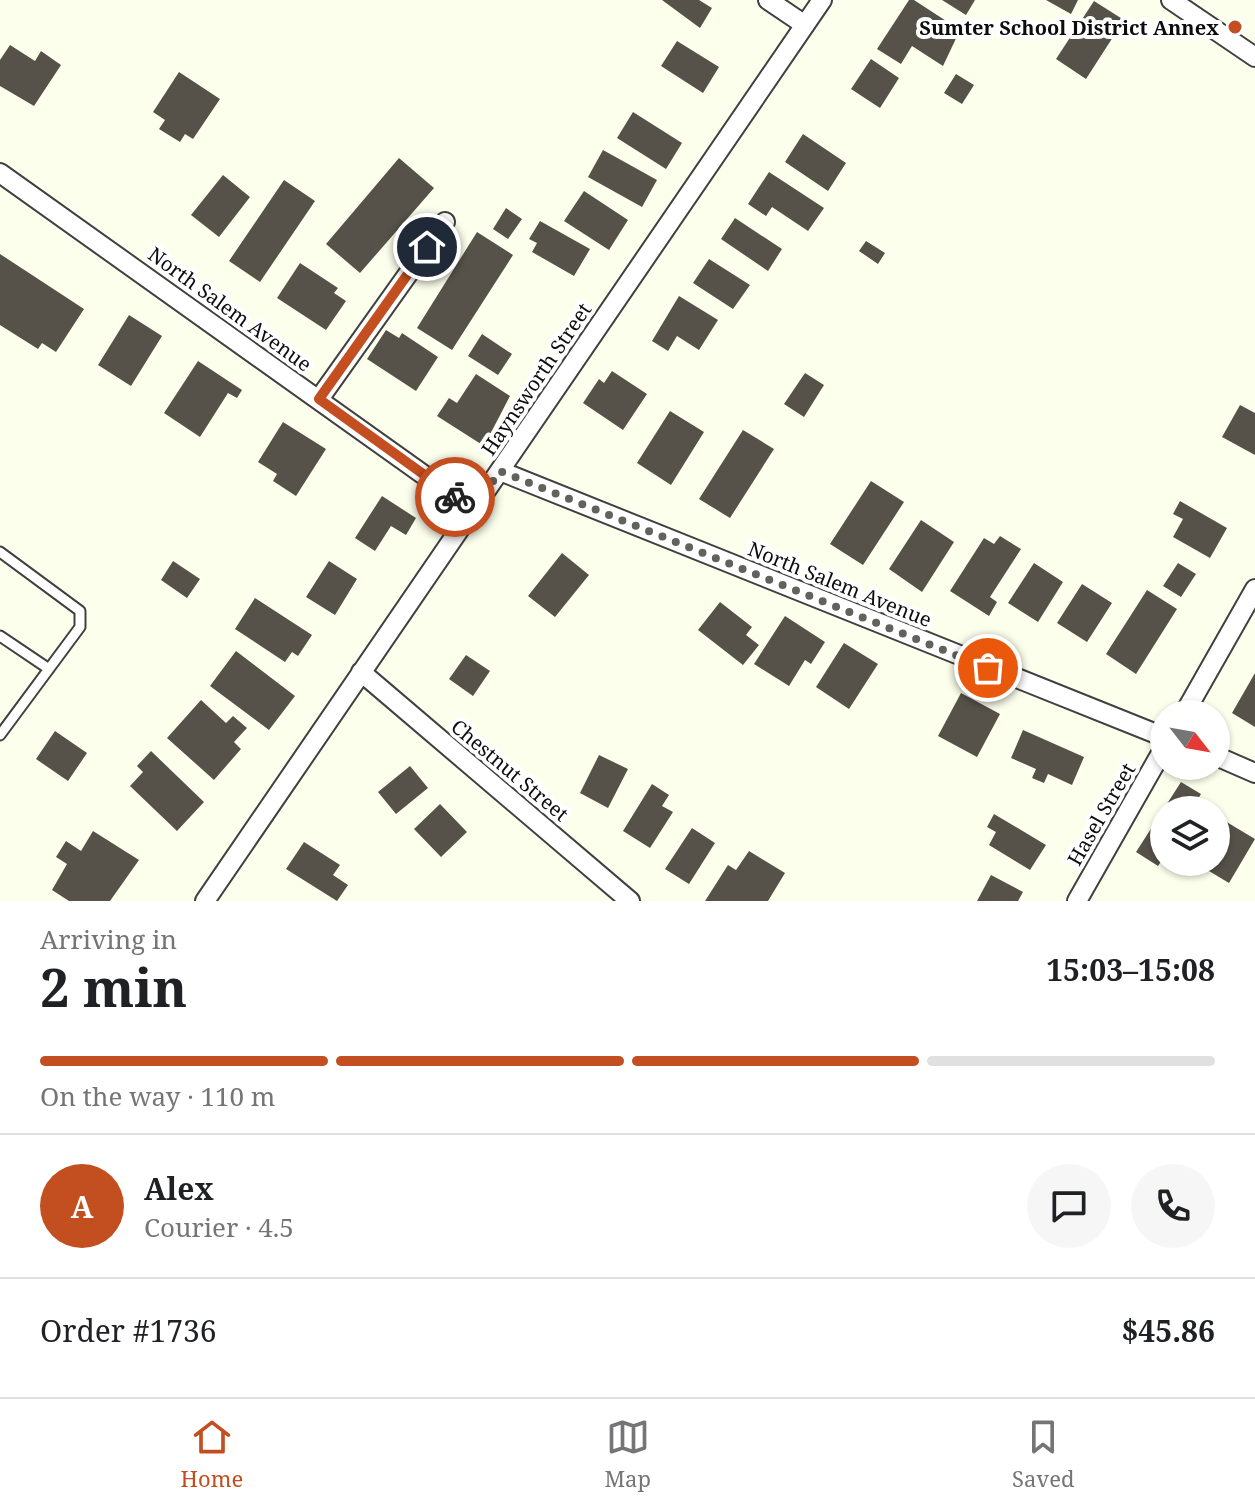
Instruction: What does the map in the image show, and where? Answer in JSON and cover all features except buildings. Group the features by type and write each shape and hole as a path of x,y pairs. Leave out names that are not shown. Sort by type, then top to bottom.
{"street":[{"path":"768,0 805,25"},
{"name":"Haynsworth Street","path":"205,901 822,0"},
{"path":"1171,0 1255,57"},
{"name":"North Salem Avenue","path":"0,173 473,510"},
{"path":"319,399 445,222"},
{"name":"North Salem Avenue","path":"500,471 1150,731"},
{"path":"1192,700 1255,589"},
{"name":"Chestnut Street","path":"361,672 630,901"},
{"path":"1230,762 1255,773"},
{"name":"Hasel Street","path":"1077,901 1150,773"}],"lane":[{"path":"0,552 80,611 80,627 0,735"},
{"path":"0,636 49,669"}],"way so far":[{"path":"455,497 473,510 500,471 988,668"}],"place":[{"name":"Sumter School District Annex","path":"1235,27"}],"route":[{"path":"427,247 319,399 455,497"}]}
